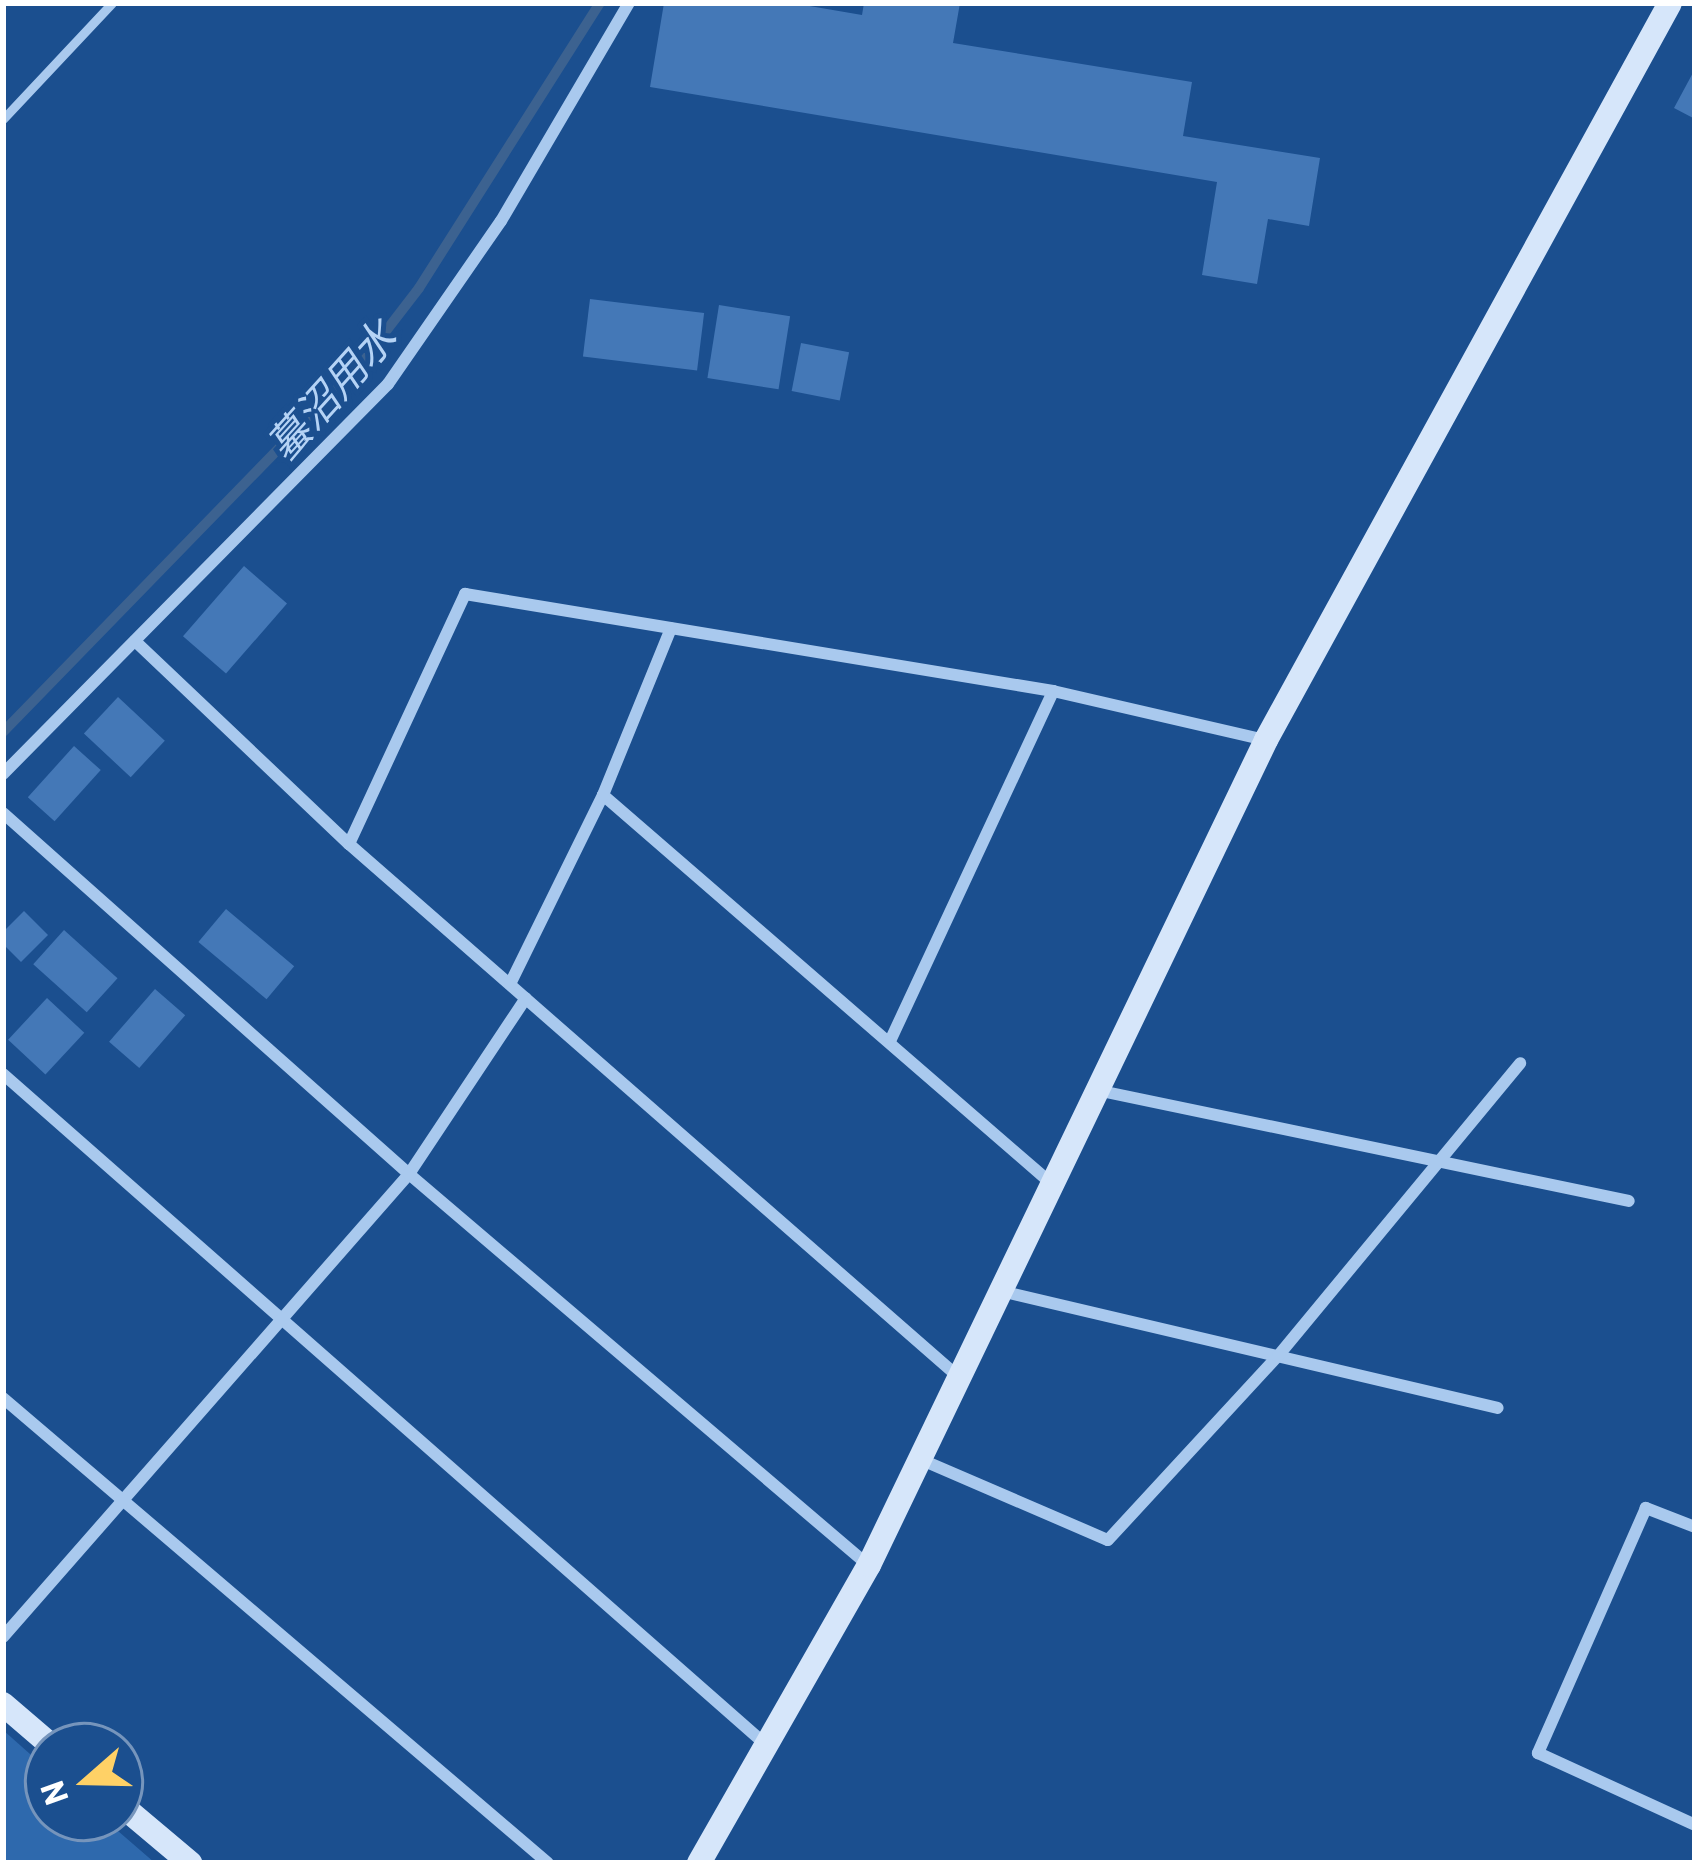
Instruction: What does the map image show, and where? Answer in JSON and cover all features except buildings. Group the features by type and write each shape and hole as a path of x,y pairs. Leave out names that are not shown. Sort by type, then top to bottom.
{"street":[{"path":"3,774 388,384 501,221 629,3"},
{"path":"699,1863 869,1565 1005,1292 1266,740 1670,3"},
{"path":"349,844 465,594 1053,691 1266,740"},
{"path":"510,984 603,795 671,628"},
{"path":"136,641 349,844 962,1380"},
{"path":"891,1039 1053,691"},
{"path":"603,795 891,1039 1053,1186"},
{"path":"3,813 409,1174 869,1565"},
{"path":"3,1636 282,1324 409,1174 526,998"},
{"path":"922,1460 1108,1540 1278,1356 1520,1063"},
{"path":"3,1074 765,1744"},
{"path":"1101,1091 1629,1201"},
{"path":"1005,1292 1498,1408"},
{"path":"3,1398 121,1504 548,1863"},
{"path":"1695,1527 1646,1508 1538,1753 1695,1825"},
{"path":"144,1824 190,1863"}],"lane":[{"path":"3,119 112,3"}],"shaded area":[{"path":"3,1730 24,1749 24,1842 131,1842 155,1863 3,1863"}],"waterway":[{"name":"蟇沼用水","path":"3,732 359,366 419,288 600,3"}]}
